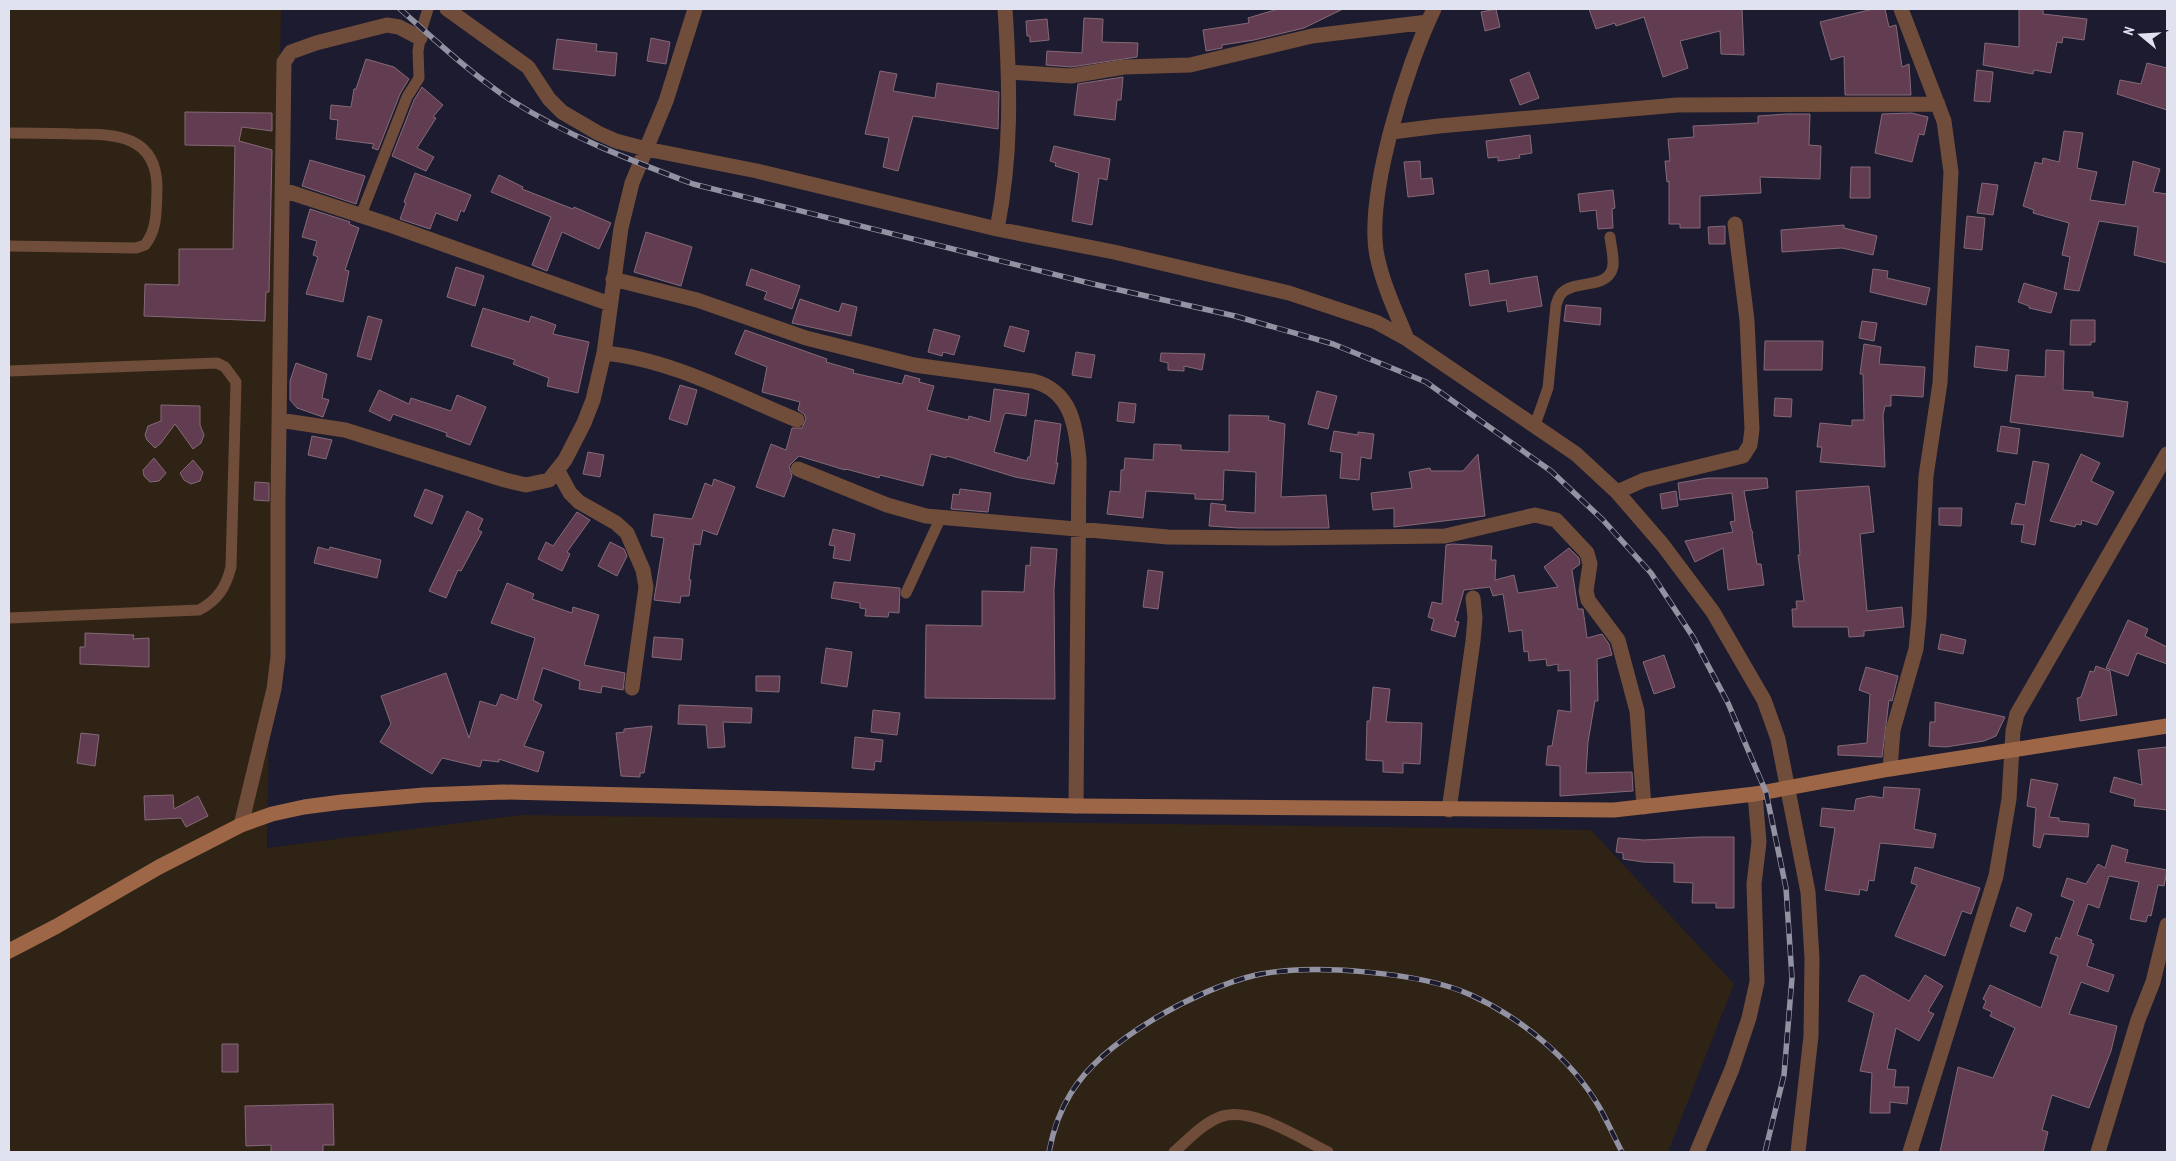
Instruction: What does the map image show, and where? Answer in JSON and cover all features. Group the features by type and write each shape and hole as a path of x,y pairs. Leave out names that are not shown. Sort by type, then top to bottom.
{"street":[{"path":"447,9 523,62 549,99 569,117 598,133 646,149 757,171 997,229 1114,252 1289,292 1376,322 1407,339 1576,454 1617,492 1662,544 1713,612 1764,700 1778,739 1808,892 1812,959 1811,1036 1798,1152"},
{"path":"280,420 345,430 519,483 538,484 549,480 558,471 590,408 604,353 613,279 632,183 666,101 695,9"},
{"path":"997,229 1008,160 1009,72 1005,9"},
{"path":"1890,769 1894,730 1916,649 1926,476 1940,383 1951,172 1944,121 1901,9"},
{"path":"1009,72 1071,76 1124,67 1190,65 1312,36 1431,15"},
{"path":"1407,339 1385,284 1377,255 1375,232 1376,206 1392,132 1412,62 1431,15"},
{"path":"241,825 274,690 278,657 284,62 288,54 316,43 387,25 399,27 420,38"},
{"path":"1392,132 1439,126 1676,105 1938,104"},
{"path":"283,190 361,215 610,304"},
{"path":"1617,492 1644,480 1743,456 1750,445 1752,430 1747,320 1735,224"},
{"path":"613,279 698,300 806,338 914,365 1046,384 1056,391 1064,401 1077,440 1079,530 1076,806"},
{"path":"604,353 632,355 656,362 797,420"},
{"path":"1910,1152 1996,876 2009,799 2013,731 2017,714 2023,700 2167,454"},
{"path":"798,469 887,505 940,519 1010,522 1168,537 1445,536 1535,515 1556,520 1587,553 1590,564 1586,591 1588,600 1618,640 1637,711 1644,807"},
{"path":"558,471 570,493 579,502 616,523 627,533 643,570 646,587 632,688"},
{"path":"1448,810 1473,641 1475,618 1473,598"},
{"path":"9,951 57,926 159,867 241,825 304,807 424,795 502,792 1076,806 1614,810 1755,794 1890,769 2167,726"},
{"path":"1697,1152 1732,1069 1749,1018 1756,982 1754,884 1759,842 1755,794"},
{"path":"2098,1152 2138,1020 2153,982 2167,926"}],"lane":[{"path":"361,215 407,97 419,78 417,63 420,38 428,9"},
{"path":"9,133 107,134 130,139 138,144 150,158 157,184 155,226 146,245 136,248 9,246"},
{"path":"1535,425 1548,388 1556,304 1561,294 1572,287 1604,280 1611,272 1613,264 1610,237"},
{"path":"9,371 217,363 225,367 236,382 231,567 227,582 220,595 210,604 199,610 9,618"},
{"path":"906,593 940,519"},
{"path":"1174,1152 1204,1126 1220,1117 1234,1113 1249,1115 1265,1121 1328,1152"}],"shaded area":[{"path":"9,9 281,9 267,848 522,815 1591,830 1734,984 1668,1152 9,1152"}],"building":[{"path":"1278,9 1343,9 1304,28 1254,40 1222,45 1222,48 1206,51 1203,30 1249,23 1248,18"},
{"path":"1496,9 1500,27 1485,31 1481,12"},
{"path":"1589,9 1742,9 1744,55 1721,54 1720,31 1680,41 1688,68 1663,77 1644,17 1616,26 1615,23 1596,29"},
{"path":"1873,9 1885,9 1889,27 1896,25 1902,67 1909,64 1911,95 1845,95 1844,56 1831,60 1820,22"},
{"path":"2019,9 2043,9 2043,14 2087,19 2084,40 2063,37 2062,43 2057,42 2051,73 2034,70 2033,74 1983,65 1985,43 2019,47"},
{"path":"1084,18 1103,19 1102,42 1138,43 1137,57 1071,67 1046,65 1047,51 1082,53"},
{"path":"1047,19 1049,40 1030,42 1030,36 1027,36 1026,21"},
{"path":"651,38 670,42 666,64 647,61"},
{"path":"557,39 597,44 596,51 617,53 615,76 553,69"},
{"path":"366,59 394,67 409,79 400,94 378,150 372,148 374,144 336,139 338,120 330,119 331,105 351,107 354,89 356,89"},
{"path":"2147,63 2167,68 2167,110 2117,94 2120,80 2141,84"},
{"path":"1977,70 1993,72 1990,102 1974,101"},
{"path":"880,71 897,74 893,91 935,98 937,83 999,92 998,129 913,116 898,171 883,167 889,138 865,134"},
{"path":"1529,72 1539,98 1520,105 1510,80"},
{"path":"1123,77 1121,100 1117,100 1115,120 1074,115 1078,84"},
{"path":"422,87 443,105 433,117 436,118 417,148 434,157 426,171 392,156 414,100"},
{"path":"185,112 272,113 272,131 242,127 239,141 272,150 269,292 266,292 265,321 144,316 145,284 179,285 179,249 233,249 235,146 185,145"},
{"path":"1911,113 1928,117 1924,135 1919,134 1912,162 1875,153 1882,114"},
{"path":"1810,114 1809,145 1821,146 1820,179 1760,177 1761,193 1700,196 1700,228 1680,228 1680,224 1669,224 1669,181 1667,182 1665,161 1670,161 1668,139 1694,137 1693,126 1758,123 1758,116"},
{"path":"2064,131 2083,133 2077,168 2097,172 2090,200 2125,205 2133,161 2160,169 2153,192 2167,194 2167,263 2134,255 2138,227 2099,221 2079,291 2064,289 2070,257 2062,255 2069,223 2033,213 2034,210 2023,206 2035,162 2042,164 2043,158 2059,162"},
{"path":"1530,135 1532,153 1519,155 1520,158 1498,161 1498,157 1488,158 1486,141"},
{"path":"1054,146 1110,159 1107,180 1099,178 1092,225 1072,221 1079,173 1055,166 1056,163 1050,161"},
{"path":"310,160 365,176 356,204 302,186"},
{"path":"1420,161 1421,179 1432,178 1434,194 1408,197 1404,162"},
{"path":"1851,167 1870,167 1870,198 1850,198"},
{"path":"415,173 471,195 464,212 461,210 457,221 436,213 430,229 400,219"},
{"path":"499,175 523,187 522,189 573,209 574,207 611,223 599,249 562,232 547,271 532,265 551,217 491,192"},
{"path":"1982,183 1998,185 1993,215 1977,213"},
{"path":"1613,190 1615,208 1612,209 1613,228 1598,229 1596,210 1580,212 1578,194"},
{"path":"310,209 350,222 349,224 359,228 345,270 349,271 343,302 306,294 318,257 313,255 317,241 302,237"},
{"path":"1967,216 1985,218 1982,250 1964,248"},
{"path":"1844,225 1844,228 1877,236 1873,255 1842,248 1782,252 1781,230"},
{"path":"1725,226 1725,244 1709,244 1708,227"},
{"path":"646,232 692,247 681,286 634,272"},
{"path":"456,267 484,276 475,306 447,297"},
{"path":"751,269 800,286 792,309 764,299 767,292 746,285"},
{"path":"1873,269 1888,271 1887,278 1930,288 1926,305 1870,292"},
{"path":"1488,270 1490,284 1537,276 1542,306 1508,312 1506,300 1470,306 1465,274"},
{"path":"2024,283 2057,293 2051,313 2029,308 2029,306 2018,302"},
{"path":"800,299 839,312 842,303 857,307 851,336 792,323"},
{"path":"1566,305 1601,308 1600,325 1564,321"},
{"path":"483,308 529,322 531,316 556,325 553,334 589,342 578,393 547,386 549,378 513,364 515,360 471,346"},
{"path":"368,316 382,320 371,360 357,356"},
{"path":"2071,320 2095,320 2095,342 2091,342 2091,345 2070,345"},
{"path":"1862,321 1877,323 1874,341 1859,338"},
{"path":"1010,326 1029,331 1024,352 1004,346"},
{"path":"934,329 960,336 954,355 943,352 942,356 928,352"},
{"path":"745,330 827,359 826,362 854,370 853,373 902,384 905,375 920,379 919,382 934,386 927,410 968,420 969,416 990,422 994,389 1029,394 1026,416 1006,413 1004,415 994,452 1027,461 1028,457 1030,457 1035,420 1061,424 1056,463 1058,463 1054,484 1015,477 947,456 946,458 931,454 923,486 880,475 879,478 845,470 799,456 789,466 792,476 784,497 756,487 771,444 786,450 792,428 802,428 806,419 804,414 798,410 800,402 762,392 767,367 735,354"},
{"path":"1765,341 1823,341 1822,370 1764,370"},
{"path":"1864,344 1881,347 1879,364 1925,367 1923,397 1891,395 1891,406 1885,406 1883,415 1885,467 1820,462 1822,447 1817,447 1820,423 1852,426 1852,420 1864,420 1863,374 1860,374"},
{"path":"1976,346 2009,350 2007,371 1974,367"},
{"path":"2046,350 2064,351 2063,390 2093,392 2093,397 2128,402 2123,437 2010,422 2016,375 2045,377"},
{"path":"1076,352 1095,355 1091,378 1072,375"},
{"path":"1161,353 1205,354 1202,370 1184,366 1184,371 1168,370 1168,363 1160,361"},
{"path":"296,363 327,374 322,398 329,400 323,417 297,408 290,400 290,381"},
{"path":"680,385 697,390 687,425 669,419"},
{"path":"379,390 409,404 411,398 451,411 457,395 486,407 470,445 446,436 447,433 393,414 390,421 369,411"},
{"path":"1317,391 1337,396 1328,429 1308,424"},
{"path":"1775,398 1792,399 1791,417 1774,416"},
{"path":"1119,402 1136,404 1134,423 1117,421"},
{"path":"161,405 200,406 200,425 204,435 201,443 193,449 175,424 155,448 145,435 148,426 161,421"},
{"path":"1229,415 1269,416 1268,420 1285,424 1281,497 1326,495 1329,528 1209,526 1211,503 1226,505 1225,511 1255,513 1256,472 1224,470 1223,500 1195,499 1195,494 1146,491 1143,518 1107,514 1110,491 1120,492 1121,470 1124,470 1125,458 1153,460 1154,444 1181,445 1181,450 1229,452"},
{"path":"2001,426 2020,429 2017,454 1997,451"},
{"path":"1334,431 1358,435 1358,432 1374,434 1371,459 1361,457 1359,480 1340,478 1342,453 1330,451"},
{"path":"312,436 332,440 326,459 308,455"},
{"path":"588,452 604,455 600,477 583,474"},
{"path":"1478,454 1485,516 1394,527 1394,508 1373,510 1371,493 1412,488 1409,472 1430,468 1431,471 1463,471"},
{"path":"2081,454 2100,463 2091,481 2114,492 2097,525 2082,520 2081,525 2076,524 2075,527 2050,521"},
{"path":"154,458 166,473 159,481 150,482 144,476 143,470"},
{"path":"193,460 203,472 200,481 191,484 184,480 180,473"},
{"path":"2033,461 2049,464 2035,545 2021,542 2024,525 2011,524 2016,503 2025,505"},
{"path":"1708,478 1767,478 1768,488 1744,491 1757,564 1761,564 1764,585 1728,590 1723,548 1695,562 1685,541 1733,532 1730,522 1735,521 1732,493 1680,500 1678,483"},
{"path":"714,479 735,487 717,535 703,530 700,545 694,544 689,580 691,580 689,596 681,596 680,603 654,600 664,538 651,536 654,514 692,519 705,483 712,486"},
{"path":"255,482 269,483 269,501 254,500"},
{"path":"1869,486 1874,532 1860,534 1867,611 1902,607 1904,627 1864,631 1864,636 1849,637 1848,627 1793,627 1792,609 1797,609 1796,601 1804,601 1798,555 1800,555 1796,491"},
{"path":"425,489 443,496 432,524 414,516"},
{"path":"960,489 991,493 988,512 951,509 953,494 959,495"},
{"path":"1676,491 1678,506 1662,509 1660,494"},
{"path":"1939,508 1962,508 1961,526 1939,525"},
{"path":"467,511 483,519 478,530 482,532 461,571 458,570 446,598 429,591"},
{"path":"577,512 590,520 567,552 570,554 562,571 538,559 546,542 553,546"},
{"path":"833,529 855,534 850,561 833,558 835,546 829,545"},
{"path":"610,542 624,549 627,556 617,576 598,566"},
{"path":"1446,545 1492,546 1491,560 1496,560 1495,580 1514,575 1518,593 1558,587 1544,567 1569,548 1579,558 1580,564 1572,570 1578,609 1583,609 1587,638 1602,634 1609,644 1612,655 1597,659 1598,701 1595,701 1588,742 1586,773 1632,772 1633,791 1560,796 1560,766 1546,765 1548,746 1552,746 1558,710 1571,712 1570,670 1558,671 1558,664 1547,666 1546,659 1529,661 1528,651 1524,652 1522,630 1509,632 1503,594 1493,596 1490,587 1464,590 1455,621 1459,622 1455,637 1431,630 1434,619 1428,617 1432,602 1442,604"},
{"path":"318,547 329,550 330,547 381,560 377,578 314,563"},
{"path":"1031,547 1057,549 1054,590 1055,699 925,698 926,625 982,626 982,591 1024,592 1026,565 1030,566"},
{"path":"1148,570 1163,572 1158,609 1143,607"},
{"path":"834,582 900,588 899,613 889,612 888,617 865,616 866,609 860,608 860,603 831,598"},
{"path":"507,583 534,594 532,599 572,613 573,607 599,615 584,665 625,673 623,690 602,686 601,693 579,689 580,681 543,668 533,700 542,705 524,746 544,752 538,772 499,759 499,762 482,760 480,767 442,758 432,774 380,742 391,724 381,696 446,673 469,738 480,701 496,706 501,694 517,700 535,638 491,623"},
{"path":"2128,620 2148,629 2145,636 2167,647 2167,664 2137,653 2128,676 2106,668"},
{"path":"85,633 134,635 133,639 149,638 149,667 80,664 80,647 85,647"},
{"path":"1941,634 1966,640 1963,654 1938,649"},
{"path":"654,637 683,639 681,660 652,657"},
{"path":"826,648 852,652 847,687 821,683"},
{"path":"1664,655 1675,687 1654,694 1643,662"},
{"path":"2096,666 2110,671 2117,715 2080,721 2077,698 2081,697 2090,671 2094,672"},
{"path":"1866,667 1898,676 1892,701 1889,700 1882,757 1838,755 1838,746 1867,743 1870,694 1859,690"},
{"path":"756,676 780,676 779,692 756,691"},
{"path":"1373,687 1390,689 1386,722 1422,723 1420,764 1403,763 1403,773 1383,772 1383,761 1366,760 1367,721 1370,721"},
{"path":"1935,702 2005,717 1996,736 1984,741 1946,747 1929,746 1930,722 1935,722"},
{"path":"679,705 752,708 751,723 723,722 725,747 708,748 706,725 678,724"},
{"path":"873,710 900,713 897,735 871,732"},
{"path":"652,726 644,773 640,773 640,777 621,776 616,733 624,732 624,729"},
{"path":"81,733 99,735 95,766 77,763"},
{"path":"855,737 883,740 881,762 875,761 874,770 852,768"},
{"path":"2167,747 2167,810 2134,806 2135,799 2110,792 2114,777 2142,785 2138,750"},
{"path":"2031,779 2058,784 2049,817 2059,818 2059,821 2089,824 2088,837 2044,834 2040,848 2033,846 2036,808 2027,806"},
{"path":"1884,787 1920,789 1914,829 1936,834 1933,848 1880,843 1874,881 1869,880 1867,891 1860,889 1859,895 1825,890 1835,828 1820,826 1822,808 1854,811 1856,799 1871,796 1883,798"},
{"path":"173,795 174,809 198,796 208,816 186,827 181,818 145,820 144,796"},
{"path":"1734,837 1734,908 1716,908 1716,903 1692,903 1693,883 1674,882 1674,863 1623,859 1623,853 1616,852 1618,838 1644,840"},
{"path":"2112,845 2128,850 2125,862 2167,870 2164,886 2158,885 2151,916 2148,915 2146,922 2130,919 2139,882 2109,876 2099,908 2088,904 2077,935 2092,940 2091,943 2094,944 2087,966 2114,975 2108,992 2081,982 2069,1014 2117,1026 2111,1051 2089,1108 2052,1095 2042,1130 2048,1132 2043,1152 1940,1152 1958,1067 1993,1078 2015,1028 1990,1016 1992,1012 1983,1008 1986,1001 1983,999 1990,985 2041,1008 2058,956 2050,953 2056,937 2060,939 2074,901 2061,896 2067,878 2086,884 2098,864 2105,868"},
{"path":"1915,867 1980,888 1971,914 1962,911 1945,956 1895,936 1917,885 1911,883"},
{"path":"2017,907 2032,914 2025,932 2010,926"},
{"path":"1864,975 1909,1001 1925,975 1943,986 1928,1011 1934,1014 1919,1041 1896,1028 1887,1069 1896,1070 1894,1087 1909,1087 1907,1104 1890,1102 1890,1113 1870,1113 1872,1073 1860,1071 1874,1013 1848,1001 1860,976"},
{"path":"222,1044 238,1044 238,1072 222,1072"},
{"path":"333,1104 334,1145 323,1145 323,1152 271,1152 271,1145 246,1146 245,1106"}],"railway":[{"path":"400,9 467,67 509,99 553,125 646,166 693,184 1093,284 1235,316 1333,344 1426,382 1551,471 1603,520 1651,573 1693,637 1728,703 1766,792 1786,888 1792,978 1784,1075 1765,1152"},
{"path":"1049,1152 1057,1122 1071,1093 1086,1073 1105,1054 1128,1036 1153,1019 1207,992 1232,982 1279,971 1305,970 1365,972 1424,980 1450,987 1490,1004 1543,1041 1573,1071 1598,1105 1622,1152"}]}
